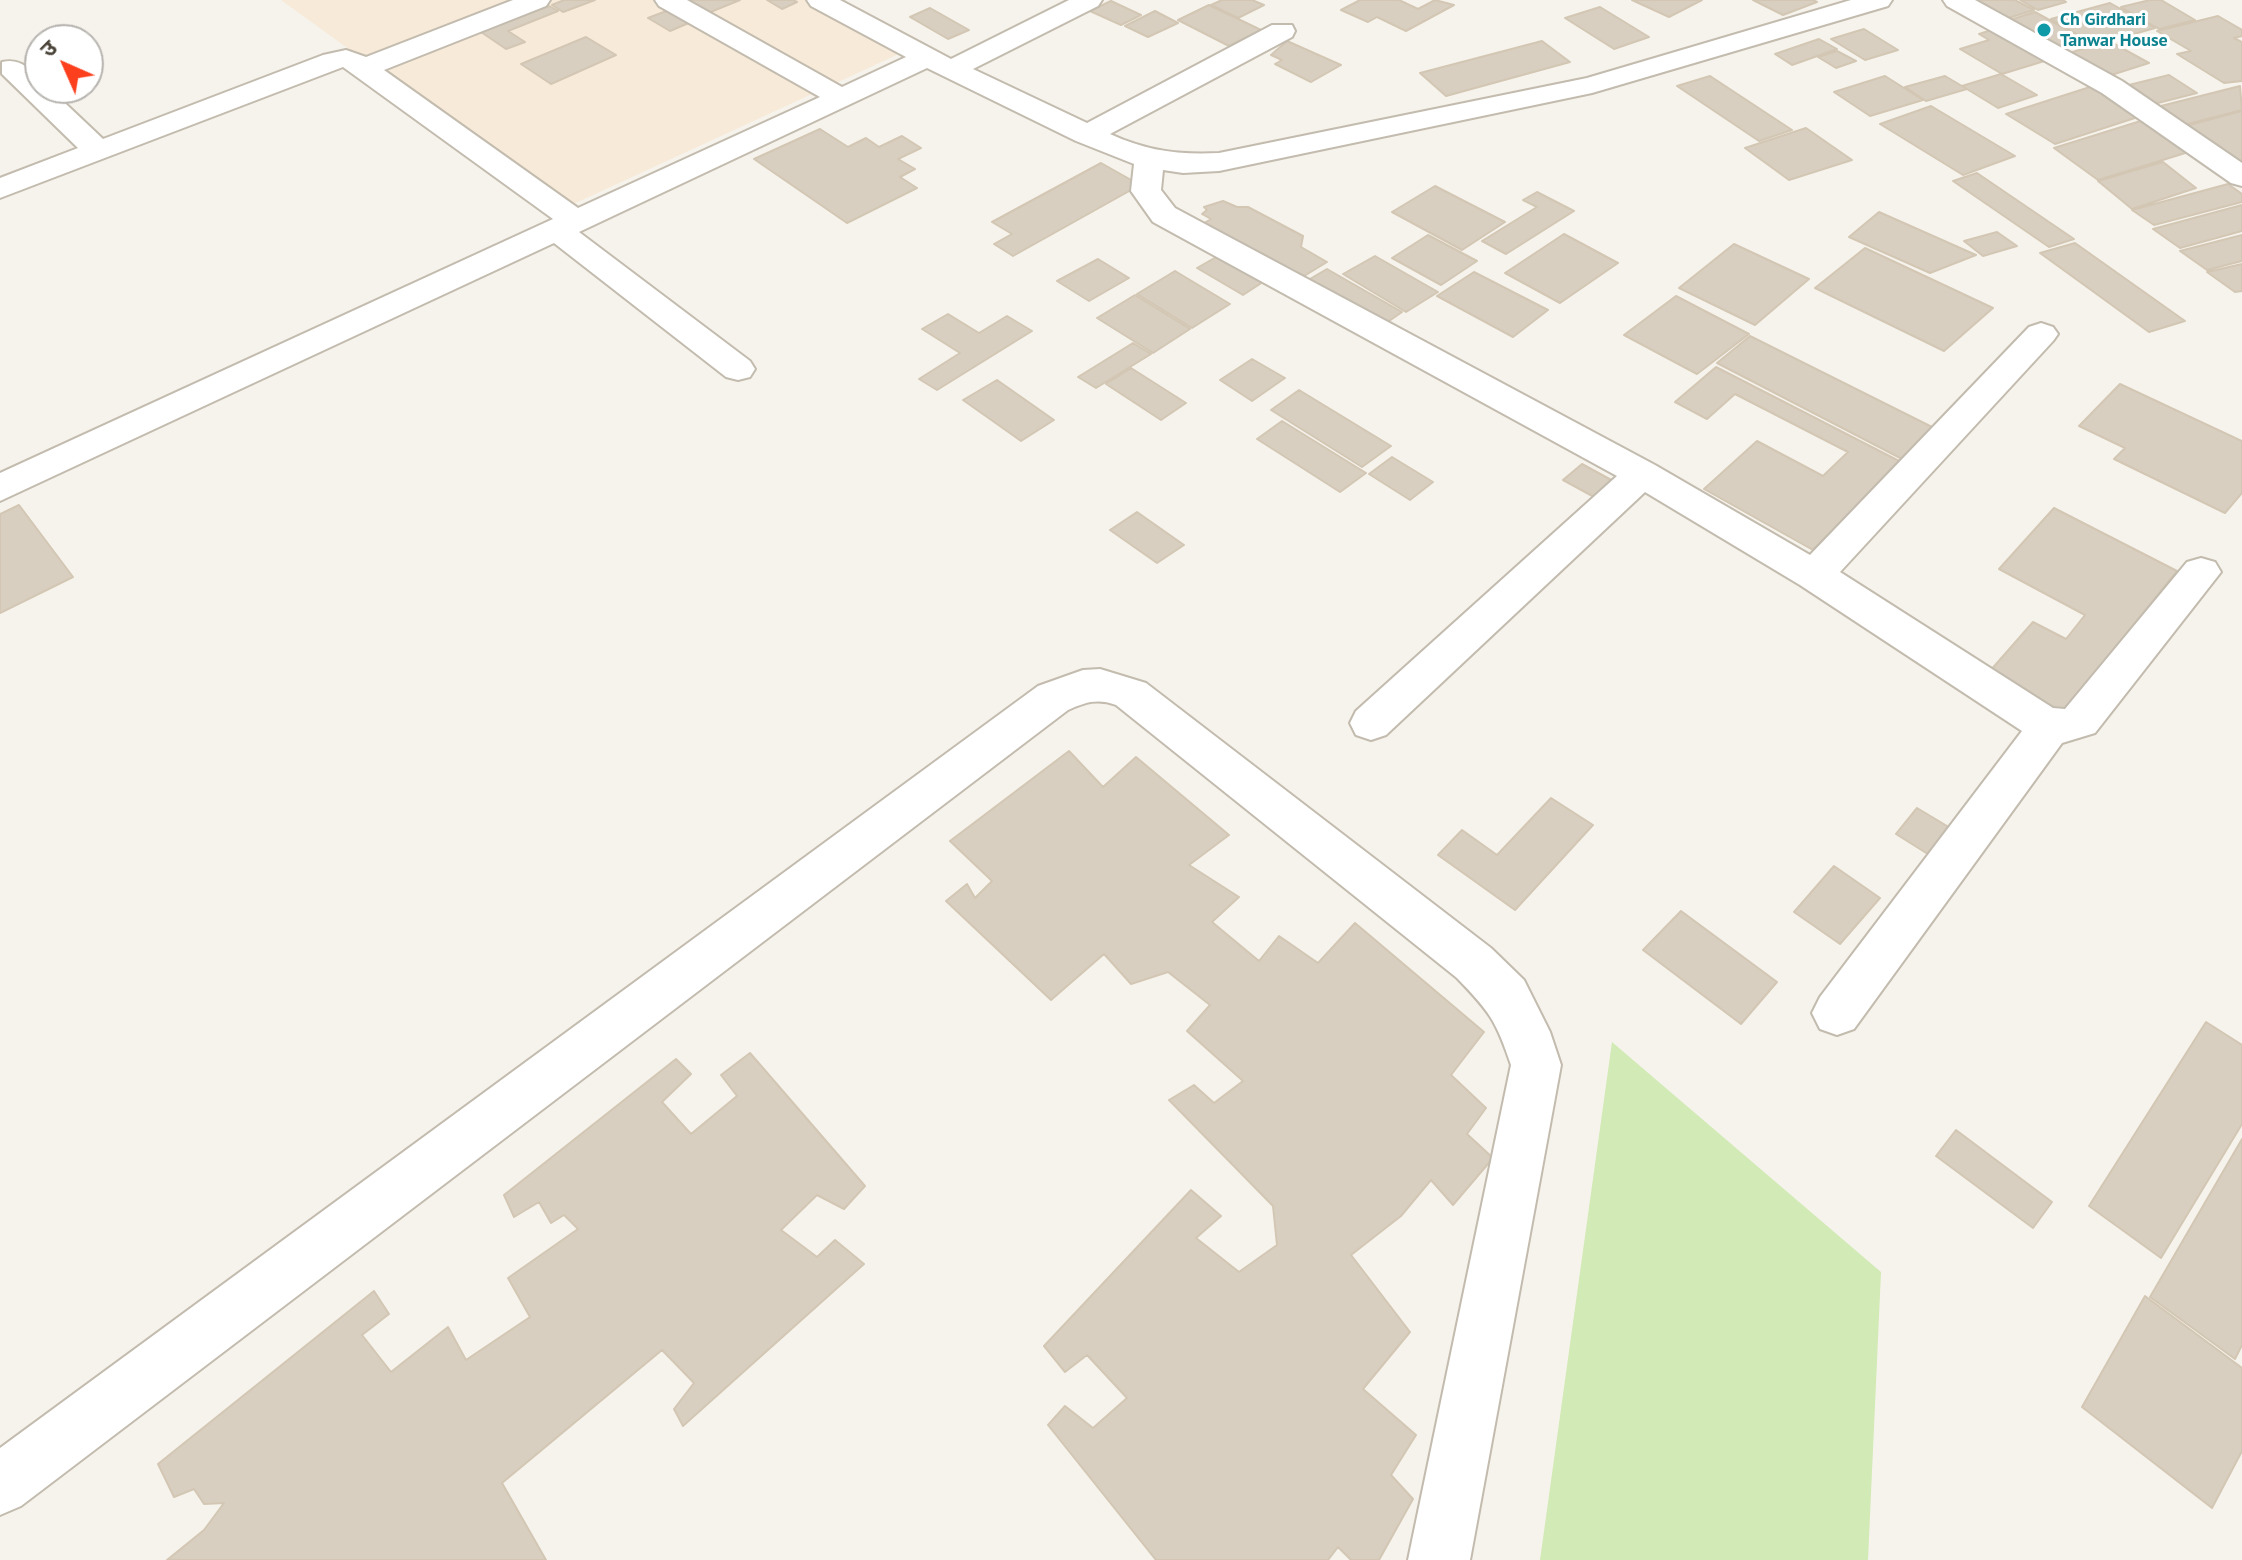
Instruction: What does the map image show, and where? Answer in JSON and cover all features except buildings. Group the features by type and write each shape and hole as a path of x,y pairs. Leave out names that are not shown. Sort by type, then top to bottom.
{"street":[{"path":"363,68 537,0"},
{"path":"668,0 842,98"},
{"path":"820,0 939,64 1086,135 1149,159 1183,164 1219,162 1547,95 1642,71 1879,0"},
{"path":"0,488 842,98 939,64 1089,0"},
{"path":"1956,0 2112,87 2242,177"},
{"path":"1086,135 1282,31"},
{"path":"0,189 333,61 351,59 567,225 738,369"},
{"path":"12,68 98,151"},
{"path":"1149,159 1146,191 1164,215 1642,474 1814,575 2050,726 2069,727 2080,721 2201,572"},
{"path":"1814,575 2041,334"},
{"path":"1371,723 1642,474"},
{"path":"0,1485 1053,698 1079,685 1108,683 1131,694 1474,963 1507,996 1525,1032 1536,1065 1439,1560"},
{"path":"1837,1013 2050,726"}],"shaded area":[{"path":"281,0 829,0 914,47 567,207"}],"green space":[{"path":"1612,1042 1881,1272 1868,1560 1540,1560"}],"place":[{"name":"Ch Girdhari Tanwar House","path":"2044,30"}]}
